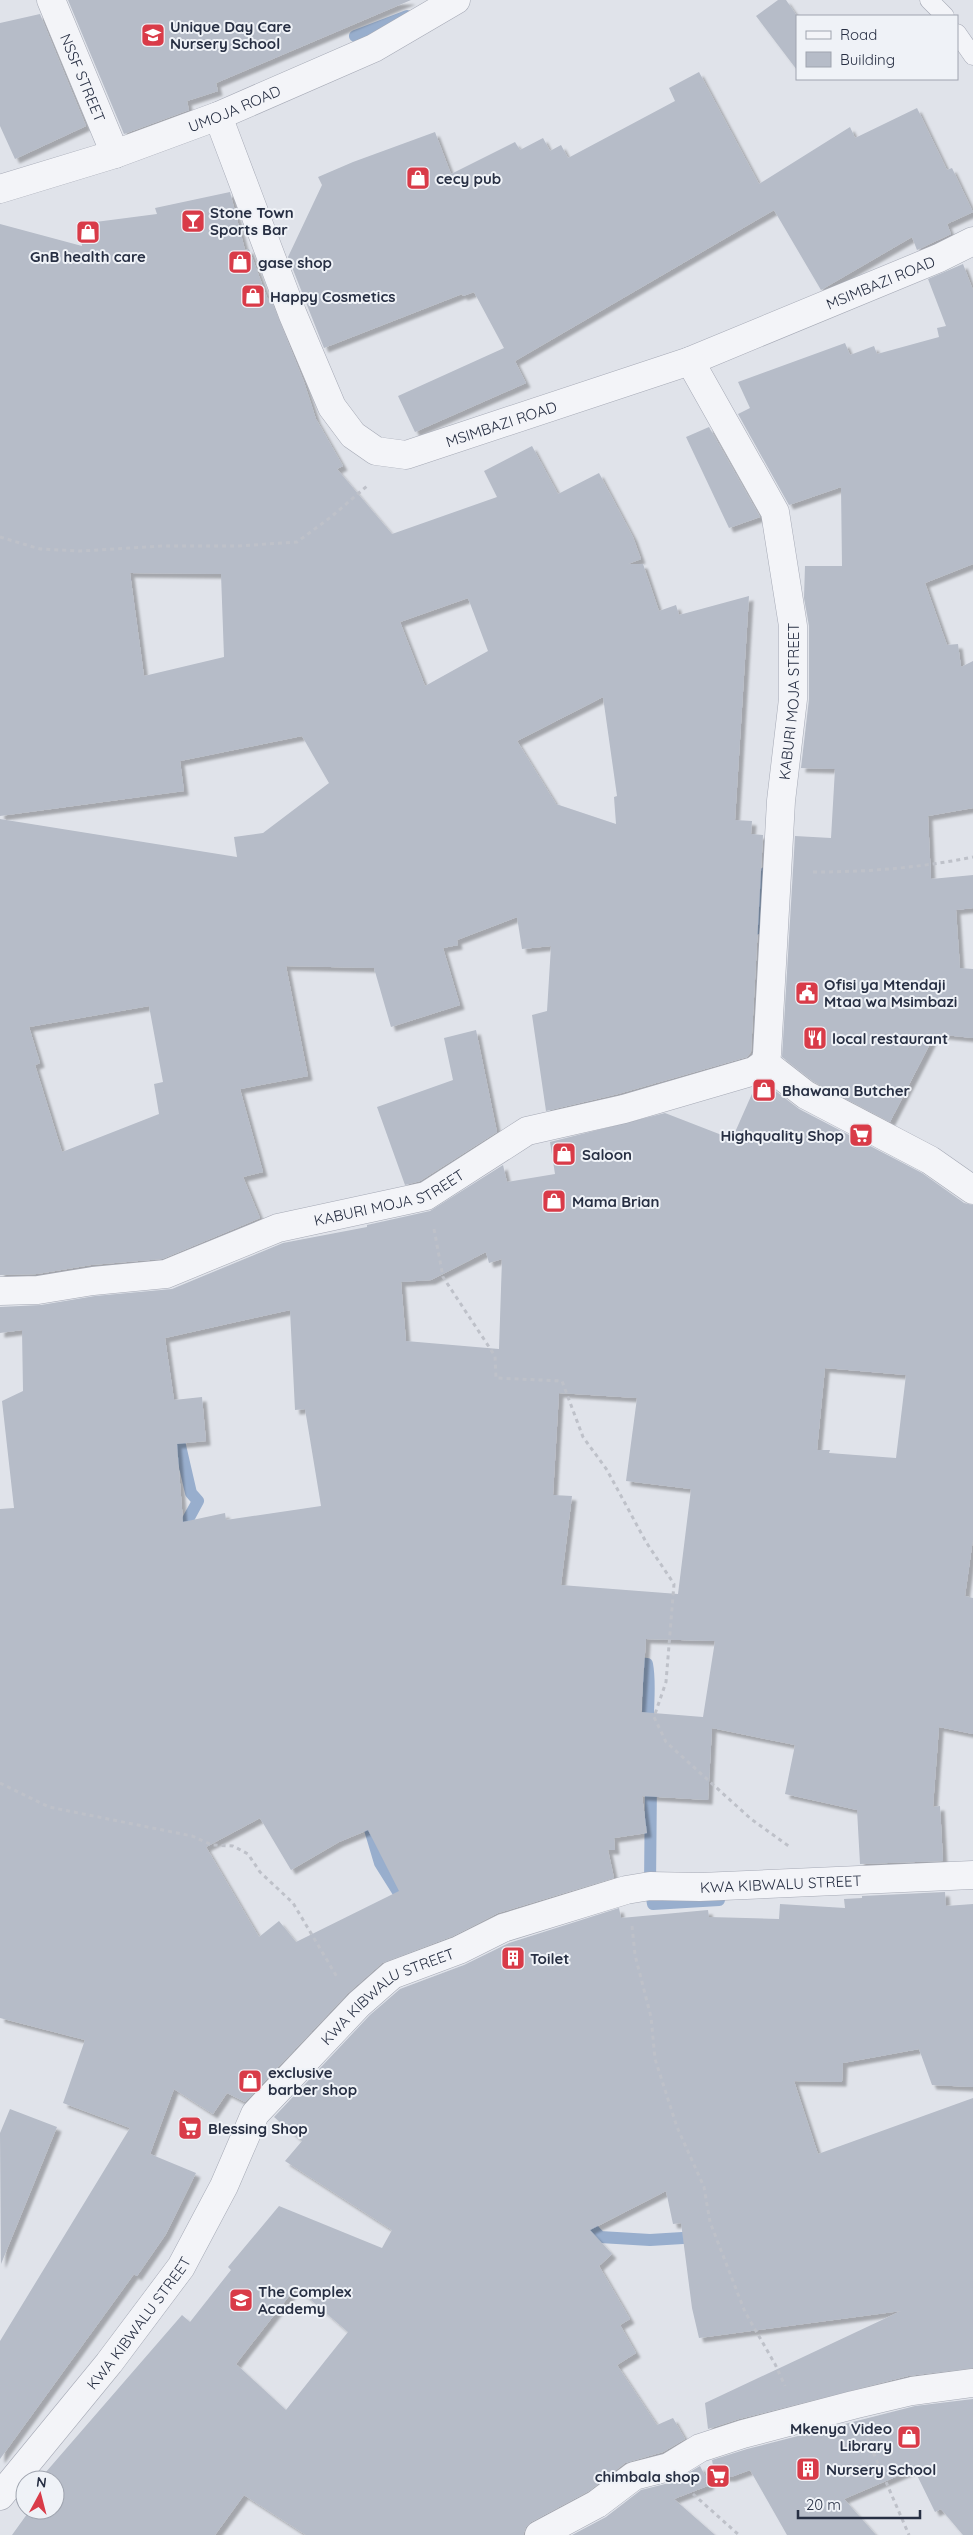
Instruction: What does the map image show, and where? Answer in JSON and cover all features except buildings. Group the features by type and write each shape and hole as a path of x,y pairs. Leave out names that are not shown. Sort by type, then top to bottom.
{"street":[{"name":"NSSF STREET","path":"51,0 115,154"},
{"name":"UMOJA ROAD","path":"0,189 115,154 218,116 374,48 456,0"},
{"name":"MSIMBAZI ROAD","path":"218,116 293,315 332,406 352,435 376,452 406,455 690,361 939,258 973,240"},
{"name":"KABURI MOJA STREET","path":"0,1291 38,1290 94,1281 166,1274 278,1228 426,1196 527,1130 624,1109 754,1071 765,1063 781,802 793,699 793,626 775,512 690,361"},
{"path":"765,1063 806,1095 930,1160 973,1190"},
{"name":"KWA KIBWALU STREET","path":"0,2496 109,2364 181,2267 224,2186 255,2114 359,2004 392,1975 459,1950 503,1928 626,1890 650,1886 700,1887 973,1875"},
{"path":"539,2535 597,2504 634,2476 669,2467 700,2448 744,2434 800,2421 853,2405 912,2391 973,2383"}],"lane":[{"path":"929,0 944,15"},
{"path":"958,34 973,56"}],"path":[{"path":"0,538 40,549 80,551 162,546 238,546 296,542 332,518 367,486 376,452"},
{"path":"777,872 870,872 920,867 973,858"},
{"path":"426,1196 438,1242 443,1277 495,1356 496,1378 562,1381 583,1437 607,1470 646,1542 674,1584 666,1682 654,1717 666,1742 751,1818 835,1880"},
{"path":"0,1783 49,1807 192,1836 212,1845 233,1846 248,1854 260,1872 294,1903 333,1972 359,2004"},
{"path":"626,1890 630,1906 635,1955 651,2017 655,2059 677,2127 704,2187 710,2222 745,2312 775,2364 800,2421"},
{"path":"853,2405 909,2535"},
{"path":"669,2467 710,2510 739,2535"}],"waterway":[{"path":"355,36 407,16"},
{"path":"756,929 765,873"},
{"path":"176,1428 191,1493 198,1501 179,1536"},
{"path":"629,1662 647,1664 649,1680 648,1728"},
{"path":"651,1780 650,1886 653,1904 719,1900"},
{"path":"369,1826 380,1863 407,1906"},
{"path":"582,2218 600,2237 650,2240 699,2237"}],"place":[{"name":"Unique Day Care Nursery School","path":"153,35"},
{"name":"cecy pub","path":"418,178"},
{"name":"Stone Town Sports Bar","path":"193,221"},
{"name":"GnB health care","path":"88,232"},
{"name":"gase shop","path":"240,262"},
{"name":"Happy Cosmetics","path":"253,296"},
{"name":"Ofisi ya Mtendaji Mtaa wa Msimbazi","path":"807,993"},
{"name":"local restaurant","path":"815,1038"},
{"name":"Bhawana Butcher","path":"764,1090"},
{"name":"Highquality Shop","path":"861,1135"},
{"name":"Saloon","path":"564,1154"},
{"name":"Mama Brian","path":"554,1201"},
{"name":"Toilet","path":"513,1958"},
{"name":"exclusive barber shop","path":"250,2081"},
{"name":"Blessing Shop","path":"190,2128"},
{"name":"The Complex Academy","path":"241,2300"},
{"name":"Mkenya Video Library","path":"909,2437"},
{"name":"Nursery School","path":"808,2469"},
{"name":"chimbala shop","path":"718,2476"}]}
